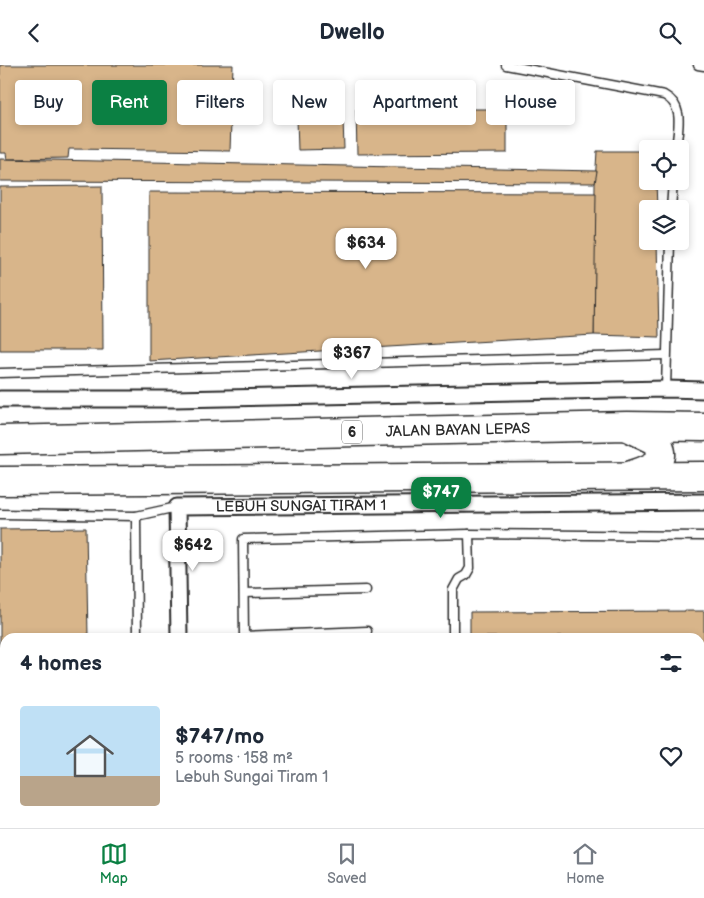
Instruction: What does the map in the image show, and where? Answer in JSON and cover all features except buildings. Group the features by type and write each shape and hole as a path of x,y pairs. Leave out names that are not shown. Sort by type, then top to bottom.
{"highway":[{"name":"JALAN BAYAN LEPAS","path":"0,440 627,426 704,427"},
{"path":"627,426 656,441 661,454 660,460 655,465 627,477"},
{"path":"0,481 704,476"}],"street":[{"path":"0,399 174,399 666,389 704,390"},
{"name":"LEBUH SUNGAI TIRAM 1","path":"178,507 704,502"},
{"path":"178,507 179,633"}],"lane":[{"path":"506,65 664,95 673,100 677,106 679,122 677,140"},
{"path":"698,65 704,66"},
{"path":"666,389 670,250"},
{"path":"0,373 666,355"},
{"path":"0,514 136,516 178,507"},
{"path":"136,516 137,633"},
{"path":"244,633 243,539 469,534 704,536"},
{"path":"453,633 453,590 459,579 466,575 470,568 469,534"},
{"path":"244,593 366,590"},
{"path":"326,633 367,631"}]}
